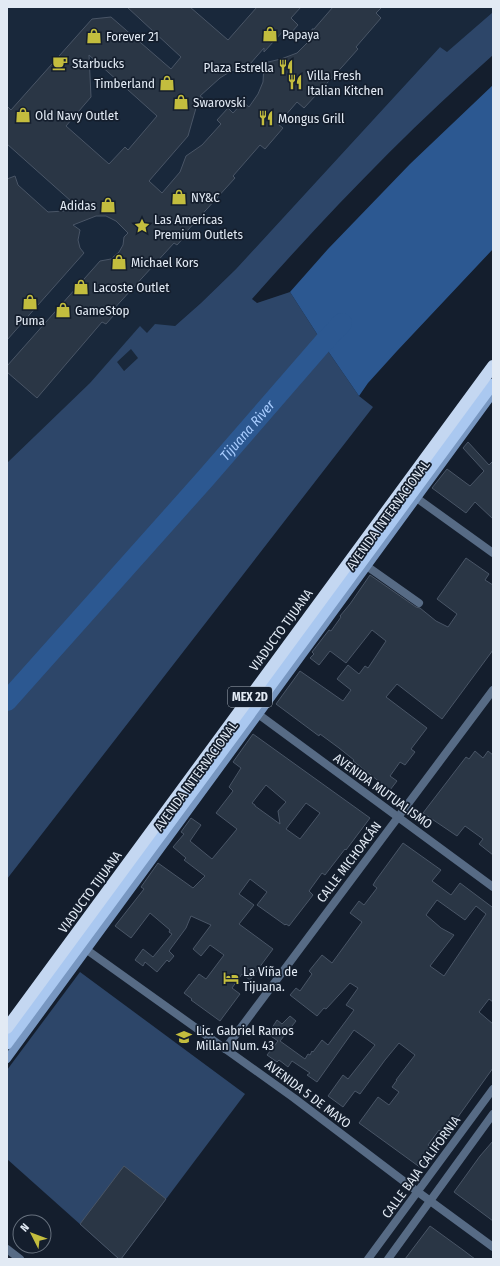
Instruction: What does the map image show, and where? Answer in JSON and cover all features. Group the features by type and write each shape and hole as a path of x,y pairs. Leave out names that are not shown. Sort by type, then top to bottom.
{"highway":[{"name":"AVENIDA INTERNACIONAL","path":"7,1020 493,359"},
{"name":"VIADUCTO TIJUANA","path":"7,1028 493,366"},
{"name":"VIADUCTO TIJUANA","path":"7,1035 297,644 493,376"},
{"name":"AVENIDA INTERNACIONAL","path":"7,1044 493,384"}],"main road":[{"name":"AVENIDA INTERNACIONAL","path":"7,1059 493,394"}],"street":[{"path":"418,498 493,553"},
{"path":"368,567 419,604"},
{"name":"CALLE MICHOACÁN","path":"225,1048 493,690"},
{"name":"AVENIDA MUTUALISMO","path":"258,714 493,887"},
{"name":"AVENIDA 5 DE MAYO","path":"86,950 294,1098 493,1247"},
{"name":"CALLE BAJA CALIFORNIA","path":"368,1259 493,1089"},
{"path":"388,1259 493,1114"},
{"path":"7,1250 20,1259"}],"shaded area":[{"name":"Las Americas Premium Outlets","path":"7,7 493,7 493,12 447,53 440,47 236,269 201,303 7,474"},
{"path":"493,12 493,55 430,113 369,173 252,299 257,303 290,292 359,396 373,407 7,879 7,463 90,383 140,326 147,333 155,324 175,326 201,303 236,269 440,47 447,52","holes":["131,349 138,358 124,371 117,362"]},
{"path":"493,85 493,249 397,351 368,383 359,396 290,292 328,249 410,164"},
{"path":"80,972 245,1094 121,1259 119,1259 7,1159 7,1070"}],"building":[{"path":"127,7 190,7 228,40 257,7 301,7 291,18 298,25 290,34 285,29 264,52 264,48 250,64 231,71 220,78 200,96 203,98 196,108 188,136 149,181 162,193 180,172 186,156 202,145 221,124 217,120 228,108 233,113 243,102 249,107 258,94 263,82 264,63 297,53 312,38 312,29 314,29 333,7 382,7 376,13 381,18 356,47 358,49 304,108 297,102 278,124 283,128 265,149 260,145 233,176 235,178 187,231 188,233 177,245 174,243 111,312 114,315 106,324 102,322 37,398 7,372 7,366 100,261 111,259 119,252 123,245 124,237 128,233 116,221 106,216 96,216 73,225 80,230 78,240 80,248 84,253 7,340 7,179 15,176 18,185 48,212 81,210 7,144 7,106 11,110 92,19 111,17 171,69 181,57","holes":["89,55 157,116 128,150 125,147 109,164 66,126 91,97"]},
{"path":"468,442 489,465 493,461 493,519 475,502 466,513 432,488 447,469 470,486 484,471 463,448"},
{"path":"466,558 489,574 485,580 493,585 493,650 442,719 397,684 386,697 427,728 411,749 415,752 405,765 400,762 390,776 397,781 390,790 339,748 320,734 319,736 276,704 300,671 343,701 351,690 337,679 348,665 359,674 365,666 368,668 386,641 372,630 346,663 330,651 319,665 310,658 314,654 312,652 329,630 331,631 370,575 416,607 420,608 436,621 448,627 457,614 437,599"},
{"path":"253,734 370,818 325,875 322,873 309,891 313,895 289,926 286,924 285,925 257,905 267,892 250,879 239,894 254,905 239,924 273,949 250,980 242,974 232,988 240,994 220,1021 191,1000 192,999 184,993 199,974 206,979 224,955 210,945 201,956 193,949 211,925 191,916 186,928 169,951 174,956 169,962 167,960 157,972 145,962 143,966 135,960 143,949 153,957 172,934 169,932 170,930 150,913 131,938 115,926 144,889 141,887 158,863 193,888 205,876 184,860 186,858 173,847 184,834 181,832 191,818 201,825 190,841 212,859 237,829 216,813 233,791 229,787 241,768 233,762","holes":["266,785 286,802 278,811 280,824 252,803","306,803 320,813 300,839 286,829"]},
{"path":"475,751 483,758 488,751 493,755 493,855 479,844 483,839 465,826 457,836 423,813 466,757 469,759"},
{"path":"403,843 441,870 432,881 451,895 460,883 492,907 493,904 493,1002 489,999 479,1012 493,1024 493,1068 445,1135 439,1130 428,1145 431,1147 427,1152 431,1155 421,1168 359,1123 378,1097 389,1105 399,1092 392,1087 415,1055 399,1043 360,1094 355,1091 343,1107 328,1096 343,1075 348,1079 375,1045 354,1030 317,1082 307,1075 310,1073 292,1061 288,1067 279,1060 277,1062 267,1055 278,1041 268,1034 277,1020 282,1024 290,1016 296,1021 280,1041 305,1059 308,1054 310,1055 312,1051 313,1052 322,1040 328,1045 354,1010 346,1005 358,988 350,983 326,1009 324,1008 317,1016 290,995 296,988 300,991 312,974 309,971 322,955 332,963 362,922 350,913 359,901 364,905 377,888 373,885","holes":["437,900 465,920 476,906 486,914 444,976 430,966 454,935 441,928 426,915"]},
{"path":"493,1141 493,1221 454,1192 480,1156"},
{"path":"124,1166 166,1199 121,1259 119,1259 80,1224"},
{"path":"430,1226 463,1250 475,1259 405,1259"}],"waterway":[{"name":"Tijuana River","path":"7,701 342,323"}],"place":[{"name":"Papaya","path":"270,34"},
{"name":"Forever 21","path":"94,36"},
{"name":"Starbucks","path":"60,63"},
{"name":"Plaza Estrella","path":"286,67"},
{"name":"Villa Fresh Italian Kitchen","path":"295,82"},
{"name":"Timberland","path":"167,83"},
{"name":"Swarovski","path":"181,102"},
{"name":"Old Navy Outlet","path":"23,115"},
{"name":"Mongus Grill","path":"266,118"},
{"name":"NY&C","path":"179,197"},
{"name":"Adidas","path":"108,205"},
{"name":"Las Americas Premium Outlets","path":"142,226"},
{"name":"Michael Kors","path":"119,262"},
{"name":"Lacoste Outlet","path":"81,287"},
{"name":"Puma","path":"30,302"},
{"name":"GameStop","path":"63,310"},
{"name":"La Viña de Tijuana.","path":"231,978"},
{"name":"Lic. Gabriel Ramos Millan Num. 43","path":"184,1037"}]}
